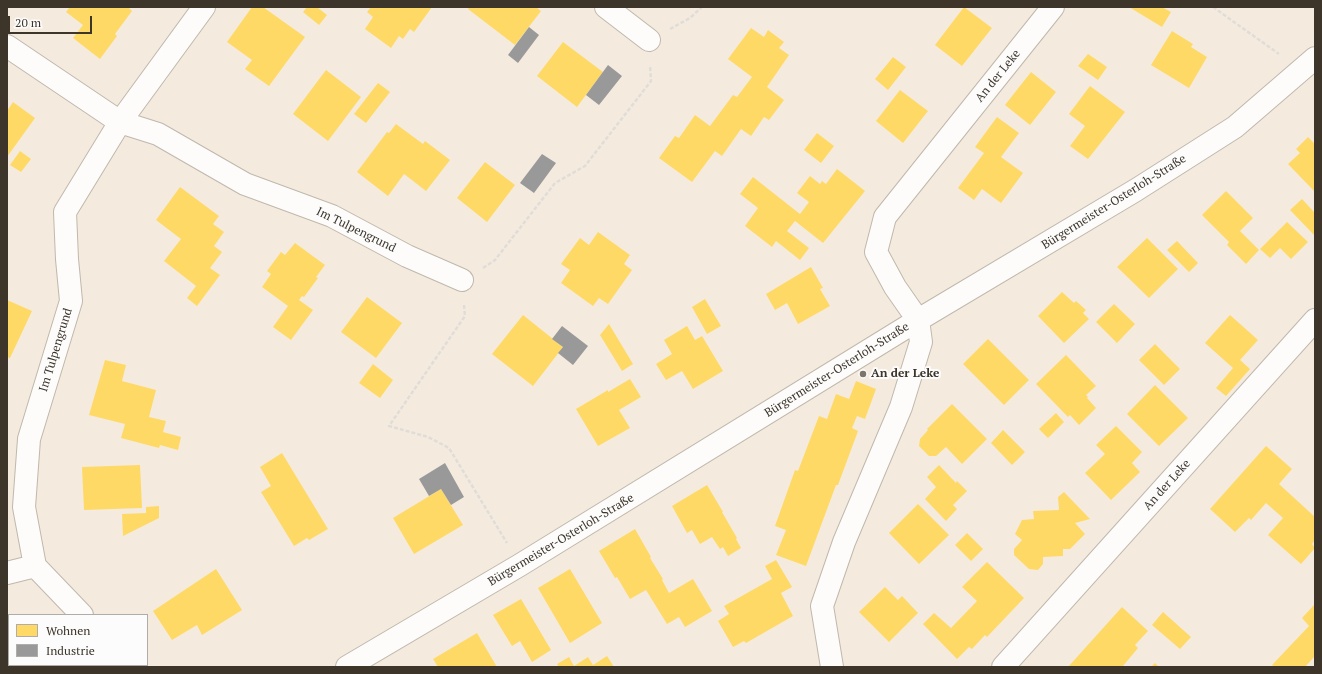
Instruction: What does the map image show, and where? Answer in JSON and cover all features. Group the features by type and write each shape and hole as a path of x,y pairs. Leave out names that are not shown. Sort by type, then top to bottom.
{"street":[{"name":"Im Tulpengrund","path":"35,566 24,507 29,439 71,301 67,259 66,212 120,122 204,7"},
{"path":"606,7 649,40"},
{"name":"An der Leke","path":"832,667 822,606 844,542 901,407 921,342 918,320 895,287 876,252 885,218 1053,7"},
{"name":"Im Tulpengrund","path":"7,46 120,122 158,134 245,184 332,216 407,256 462,280"},
{"name":"Bürgermeister-Osterloh-Straße","path":"347,667 520,565 918,320 1136,190 1235,127 1308,64"},
{"name":"An der Leke","path":"1004,667 1315,320"},
{"path":"7,573 35,566 81,614"}],"path":[{"path":"520,565 449,448 428,437 389,426 465,316 462,280 495,260 555,183 585,166 642,93 651,81 649,40 690,18 702,7"},
{"path":"1213,7 1308,64"}],"building: Wohnen":[{"path":"70,7 128,7 132,11 115,34 117,36 100,59 73,38 83,25 66,12"},
{"path":"252,7 263,7 305,37 269,86 245,69 252,60 227,42"},
{"path":"307,7 317,7 327,15 319,25 303,12"},
{"path":"371,7 432,7 414,32 410,29 403,39 399,36 391,48 365,29 373,17 367,12"},
{"path":"469,7 536,7 541,11 515,45 468,9"},
{"path":"964,7 992,28 962,66 935,45"},
{"path":"1129,7 1162,7 1171,12 1162,27"},
{"path":"751,28 764,37 768,30 784,42 779,48 789,55 767,87 784,100 769,120 764,117 751,136 741,129 722,156 715,151 692,182 659,158 675,136 679,138 695,115 710,126 733,95 737,97 752,77 728,59"},
{"path":"1172,31 1193,44 1191,47 1207,57 1189,88 1151,65"},
{"path":"563,42 603,72 577,107 537,76"},
{"path":"1088,54 1107,67 1098,80 1078,66"},
{"path":"893,57 906,67 888,90 875,79"},
{"path":"326,70 361,97 328,141 293,114"},
{"path":"1031,72 1056,92 1030,125 1005,105"},
{"path":"378,83 390,92 366,123 354,114"},
{"path":"1090,86 1125,112 1088,159 1070,146 1085,126 1069,114"},
{"path":"900,90 928,111 903,143 876,121"},
{"path":"13,102 35,118 7,157 7,111"},
{"path":"997,117 1019,133 1001,157 1023,173 1001,203 982,189 974,200 958,188 984,153 975,147"},
{"path":"396,124 423,144 425,141 450,160 426,191 404,174 388,196 357,172 387,132 389,133"},
{"path":"817,133 834,146 821,163 804,150"},
{"path":"1308,137 1315,144 1314,191 1288,164 1300,153 1296,149"},
{"path":"20,151 31,159 21,172 10,165"},
{"path":"485,162 515,185 487,222 457,198"},
{"path":"837,169 865,191 823,243 795,221 787,231 809,248 800,260 776,241 772,247 745,226 758,208 740,194 753,177 800,214 809,202 797,193 810,176 820,184 822,181 826,184"},
{"path":"180,187 219,216 213,224 224,232 214,246 222,252 210,268 220,275 197,306 187,298 196,286 164,261 181,239 156,220"},
{"path":"1226,191 1253,218 1240,231 1259,250 1246,264 1227,245 1229,242 1202,215"},
{"path":"1302,199 1315,213 1315,236 1290,210"},
{"path":"1287,222 1308,242 1291,259 1280,248 1270,258 1260,249"},
{"path":"598,232 630,255 624,264 632,270 608,304 599,298 593,306 561,283 570,270 561,264 580,238 589,245"},
{"path":"1147,238 1178,269 1149,298 1117,267"},
{"path":"1177,241 1198,263 1189,272 1167,250"},
{"path":"295,243 325,265 316,277 318,278 304,297 302,296 299,300 313,310 291,340 273,327 288,306 262,287 271,274 267,271 281,252 285,255"},
{"path":"811,267 823,288 820,289 830,306 798,324 787,303 775,310 766,294"},
{"path":"1062,292 1074,303 1076,301 1086,310 1083,313 1089,319 1064,343 1038,316"},
{"path":"367,297 402,323 376,358 341,332"},
{"path":"705,299 721,326 707,334 692,307"},
{"path":"7,300 32,311 10,358 7,357"},
{"path":"1114,304 1135,324 1117,343 1096,322"},
{"path":"523,315 563,347 533,386 492,354"},
{"path":"1230,315 1258,340 1240,360 1250,369 1226,396 1216,388 1233,368 1205,343"},
{"path":"609,324 633,364 622,371 600,335"},
{"path":"687,326 695,340 702,336 723,371 693,389 682,371 666,380 656,364 672,354 664,340"},
{"path":"988,339 1029,380 1004,405 963,364"},
{"path":"1155,344 1180,369 1164,385 1139,360"},
{"path":"1066,355 1096,386 1086,395 1096,408 1079,425 1070,415 1068,417 1036,384"},
{"path":"105,360 126,365 122,381 156,390 149,417 166,421 163,432 181,437 178,450 160,445 159,448 121,438 125,424 89,415"},
{"path":"373,364 393,380 380,398 359,383"},
{"path":"630,379 641,397 619,410 630,428 598,446 576,409"},
{"path":"856,381 876,389 865,419 857,416 852,428 858,431 806,566 776,555 786,530 775,526 795,470 798,471 819,416 827,419 836,394 849,399"},
{"path":"1155,385 1188,418 1159,446 1127,414"},
{"path":"952,404 987,439 962,464 946,447 936,456 929,456 919,446 920,439 928,430 927,429"},
{"path":"1056,413 1064,422 1048,438 1039,429"},
{"path":"1116,426 1142,452 1132,463 1140,472 1111,500 1085,473 1105,454 1096,445"},
{"path":"1003,430 1025,452 1012,465 991,443"},
{"path":"1266,446 1292,469 1279,484 1315,517 1315,540 1312,544 1315,548 1301,564 1268,535 1283,518 1266,503 1251,520 1249,518 1235,532 1210,509"},
{"path":"282,453 328,529 309,540 307,538 294,546 261,492 271,486 260,467"},
{"path":"140,465 142,508 84,510 82,467"},
{"path":"939,465 956,483 957,481 967,491 953,505 957,509 946,521 925,499 936,487 927,477"},
{"path":"707,485 723,512 741,548 728,556 723,547 720,549 712,537 700,544 692,530 687,533 672,506"},
{"path":"441,489 463,525 414,554 393,518"},
{"path":"1064,492 1090,519 1075,523 1085,534 1070,549 1063,549 1063,556 1043,557 1043,564 1038,570 1029,569 1014,555 1014,549 1022,540 1015,534 1022,520 1034,519 1033,511 1059,510 1058,497"},
{"path":"918,504 949,535 919,564 889,533"},
{"path":"159,506 159,518 123,536 122,514 146,513 146,507"},
{"path":"635,529 663,579 662,580 669,593 693,579 712,611 685,627 679,617 667,624 646,590 630,599 617,577 615,578 599,551"},
{"path":"967,533 983,549 971,561 955,545"},
{"path":"776,560 792,587 781,593 793,616 746,643 744,641 733,647 718,621 729,614 724,606 772,579 765,566"},
{"path":"987,562 1024,598 987,637 985,635 972,649 969,647 957,659 923,624 934,613 951,628 977,601 962,587"},
{"path":"216,569 242,610 202,635 197,625 172,640 153,611"},
{"path":"570,569 602,623 570,643 538,588"},
{"path":"885,587 898,600 902,596 918,613 889,642 859,612"},
{"path":"521,599 551,650 532,662 520,641 512,646 493,615"},
{"path":"1314,605 1315,656 1305,667 1275,667 1272,665 1309,626 1302,618"},
{"path":"1122,607 1148,631 1135,645 1138,648 1123,666 1068,667"},
{"path":"1163,612 1191,637 1180,649 1152,625"},
{"path":"477,633 497,667 438,667 433,659"},
{"path":"607,656 614,667 559,667 557,664 569,657 574,666 588,657 593,665"},
{"path":"1155,663 1159,667 1151,667"},
{"path":"44,666 44,667 28,667"}],"building: Industrie":[{"path":"529,27 539,35 518,63 508,55"},
{"path":"608,65 622,76 599,105 586,95"},
{"path":"542,154 556,163 534,193 520,183"},
{"path":"562,326 588,346 573,365 558,353 563,347 552,339"},
{"path":"445,463 464,497 451,505 441,489 429,496 419,479"}],"place":[{"name":"An der Leke","path":"863,374"}]}
